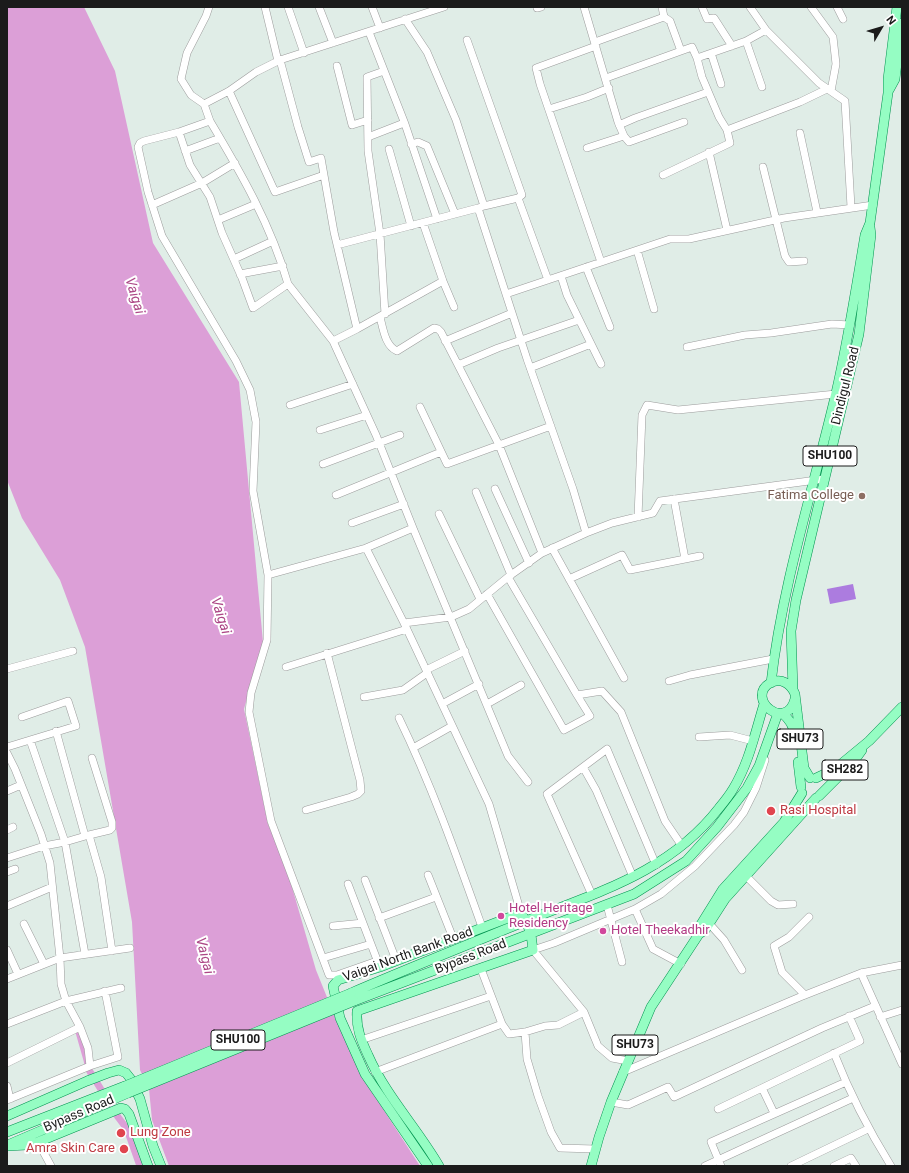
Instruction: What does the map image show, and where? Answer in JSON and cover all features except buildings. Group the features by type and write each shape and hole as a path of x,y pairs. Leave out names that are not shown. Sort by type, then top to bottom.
{"main road":[{"name":"Dindigul Road","path":"770,683 784,600 836,394 850,325 865,235 870,223 888,93 888,79 897,7"},
{"name":"Dindigul Road","path":"888,93 895,79 902,23"},
{"name":"Dindigul Road","path":"794,694 791,631 796,600 859,334 871,235 870,223"},
{"path":"770,683 780,681 790,685 794,694"},
{"name":"SHU100","path":"764,704 764,690 770,683"},
{"name":"SHU100","path":"780,713 791,708 794,694"},
{"name":"SHU73","path":"707,921 725,899 818,797 823,788 821,782 813,778 804,768 794,694"},
{"path":"764,704 770,711 780,713"},
{"name":"Bypass Road","path":"352,997 524,916 592,895 656,865 682,846 709,821 733,789 749,755 764,704"},
{"name":"SH282","path":"813,778 835,769 869,741 902,707"},
{"name":"SHU73","path":"780,713 789,719 792,724 802,790"},
{"name":"Bypass Road","path":"7,1132 107,1098 352,997 531,934 634,894 686,861 717,827 747,788 759,766 780,713"},
{"name":"SH282","path":"818,797 854,761 869,741"},
{"name":"SHU73","path":"591,1166 595,1149 611,1102 651,1007 681,964 699,934 705,930 707,921 723,889 784,822 802,790 804,781 813,778"},
{"path":"802,790 810,799 818,797"},
{"path":"439,1166 375,1072 361,1040 356,1023 357,1011 533,950 531,934 524,916"},
{"name":"Vaigai North Bank Road","path":"428,1166 365,1074 340,1018 333,986 338,980 378,964 396,960 482,928 524,916"},
{"path":"7,1116 99,1076 119,1070 126,1073 130,1078 140,1099 153,1146 161,1166"},
{"name":"Bypass Road","path":"7,1145 107,1098"},
{"path":"7,1145 27,1145 38,1142 113,1111 125,1109 129,1114 148,1166"}],"street":[{"path":"209,7 187,53 182,79 191,96 204,104 210,121 235,163 273,241 283,266 288,284 333,341 379,442 413,528 508,756 528,782"},
{"path":"265,7 279,61 309,162 321,158 337,245 357,329"},
{"path":"288,7 304,53"},
{"path":"319,7 333,43"},
{"path":"372,7 380,28"},
{"path":"204,104 229,91 256,72 279,61 370,32 425,10 444,7"},
{"path":"584,7 619,125 624,136 629,142 684,122"},
{"path":"662,7 664,17 670,21 681,51"},
{"path":"702,7 707,19 714,18 732,46"},
{"path":"750,7 766,30 819,83 845,101 851,207"},
{"path":"811,7 833,37 836,64 829,90"},
{"path":"837,7 843,18"},
{"path":"602,262 540,84 536,68 664,17"},
{"path":"405,19 427,52 456,120 506,294 530,368 573,489 586,533"},
{"path":"697,58 746,41 766,30"},
{"path":"370,32 404,123 437,219"},
{"path":"337,245 518,198 522,195 467,40"},
{"path":"746,41 762,87"},
{"path":"606,78 692,47 708,92 719,117 727,130 730,143 663,175"},
{"path":"711,53 721,84"},
{"path":"337,66 352,125 368,120"},
{"path":"384,71 367,76 368,151 380,234 383,330 388,342 393,349 397,351 434,328 441,332 499,445 542,553"},
{"path":"549,109 587,98 609,88"},
{"path":"727,130 829,90"},
{"path":"229,91 275,192 324,175"},
{"path":"619,125 708,92"},
{"path":"210,121 179,132 144,141 140,143 138,147 152,205 162,236 236,361 250,390 256,422 253,491 268,575 267,640 251,693 249,712 270,821 329,975 337,975 378,964 348,884"},
{"path":"368,137 404,123"},
{"path":"179,132 190,166 210,197 253,308 288,284"},
{"path":"800,132 817,212"},
{"path":"587,148 624,136"},
{"path":"185,151 220,138"},
{"path":"411,144 418,142 427,146 455,214"},
{"path":"389,149 411,226"},
{"path":"709,152 727,230"},
{"path":"152,205 202,183 235,163"},
{"path":"763,167 775,220 786,259 789,262 804,261"},
{"path":"518,198 548,280"},
{"path":"218,220 256,204"},
{"path":"506,294 670,239 689,239 817,212 873,205"},
{"path":"423,223 443,281 454,307"},
{"path":"234,259 273,241"},
{"path":"637,250 654,309"},
{"path":"240,274 283,266"},
{"path":"586,267 610,327"},
{"path":"561,276 567,295 601,364"},
{"path":"333,341 443,281"},
{"path":"445,341 512,313"},
{"path":"458,365 521,340 579,320"},
{"path":"687,347 745,335 771,334 832,324 850,325"},
{"path":"530,368 591,344"},
{"path":"290,405 353,384"},
{"path":"638,517 642,415 647,405 678,410 836,394"},
{"path":"420,407 447,464 551,426"},
{"path":"320,430 367,414"},
{"path":"323,464 400,435"},
{"path":"336,495 442,452"},
{"path":"286,667 405,626 451,617 469,608 542,553 612,523 653,513 660,501 824,479"},
{"path":"495,489 529,563"},
{"path":"476,492 510,576 590,716 564,730 487,594"},
{"path":"674,499 685,559"},
{"path":"352,524 404,504"},
{"path":"439,514 480,599"},
{"path":"268,575 366,548 413,528"},
{"path":"366,548 405,626 489,804 524,916"},
{"path":"552,548 624,678"},
{"path":"569,579 622,555 630,570 700,556"},
{"path":"7,669 73,651"},
{"path":"364,697 403,690 426,671 465,652"},
{"path":"306,810 351,797 361,791 360,780 327,653"},
{"path":"669,681 690,675 773,659"},
{"path":"442,704 479,684"},
{"path":"487,704 521,685"},
{"path":"578,696 602,691 621,712 665,821 682,846"},
{"path":"7,747 76,726 68,701 22,717"},
{"path":"399,718 450,838 482,928"},
{"path":"413,748 452,726"},
{"path":"56,731 87,836 101,877 112,951"},
{"path":"699,737 730,735 753,741"},
{"path":"628,1061 612,1058 598,1046 584,1012 533,950 635,910 661,894 695,866 734,826 744,812 756,788 773,738 770,735"},
{"path":"30,740 65,842 85,954"},
{"path":"592,895 547,794 607,749 656,865"},
{"path":"7,753 42,847 50,863 50,888 64,1002 88,1048 88,1067"},
{"path":"7,858 42,847 110,830 112,828 112,822 92,758"},
{"path":"583,767 596,790 633,877"},
{"path":"7,791 19,786"},
{"path":"7,872 15,869"},
{"path":"428,875 453,938"},
{"path":"746,876 771,901 778,905 793,904"},
{"path":"365,880 396,960"},
{"path":"7,906 50,888"},
{"path":"379,918 436,897"},
{"path":"607,905 622,962"},
{"path":"635,910 654,950 681,964"},
{"path":"805,995 782,972 774,946 789,937 810,917"},
{"path":"707,921 724,940 742,970"},
{"path":"334,926 363,923"},
{"path":"24,924 44,964"},
{"path":"323,958 371,944"},
{"path":"7,979 58,958 130,948"},
{"path":"7,950 18,974"},
{"path":"623,1072 861,973 902,965"},
{"path":"481,969 502,1024 509,1034 525,1032 545,1026 558,1025 584,1012"},
{"path":"861,973 902,1064"},
{"path":"7,1024 64,1002 121,988"},
{"path":"7,1086 8,1100 88,1067 118,1057 105,991"},
{"path":"361,1040 491,996"},
{"path":"611,1102 628,1105 668,1087 674,1096 822,1028 875,1006"},
{"path":"880,1017 902,1010"},
{"path":"718,1109 860,1041 849,1016"},
{"path":"375,1072 502,1024"},
{"path":"7,1063 78,1028"},
{"path":"525,1032 527,1059 538,1096 551,1132 560,1148 595,1149"},
{"path":"834,1053 868,1129 891,1166"},
{"path":"720,1163 711,1142 846,1082"},
{"path":"762,1088 774,1113"},
{"path":"706,1166 720,1163 853,1098"},
{"path":"791,1166 868,1129"},
{"path":"38,1142 51,1166"},
{"path":"834,1166 850,1158 856,1166"}],"shaded area":[{"path":"853,584 856,599 830,604 827,589"}],"water":[{"name":"Vaigai","path":"7,7 84,7 115,71 153,243 239,382 263,642 244,709 268,824 285,863 316,970 337,1022 361,1075 420,1166 169,1166 152,1120 149,1089 140,1070 132,922 85,647 60,580 22,518 7,480"}],"waterway":[{"path":"79,1032 89,1070 127,1129 140,1166"}],"place":[{"name":"Fatima College","path":"862,496"},
{"name":"Rasi Hospital","path":"771,811"},
{"name":"Hotel Heritage Residency","path":"501,916"},
{"name":"Hotel Theekadhir","path":"603,931"},
{"name":"Lung Zone","path":"121,1133"},
{"name":"Amra Skin Care","path":"124,1149"}]}
